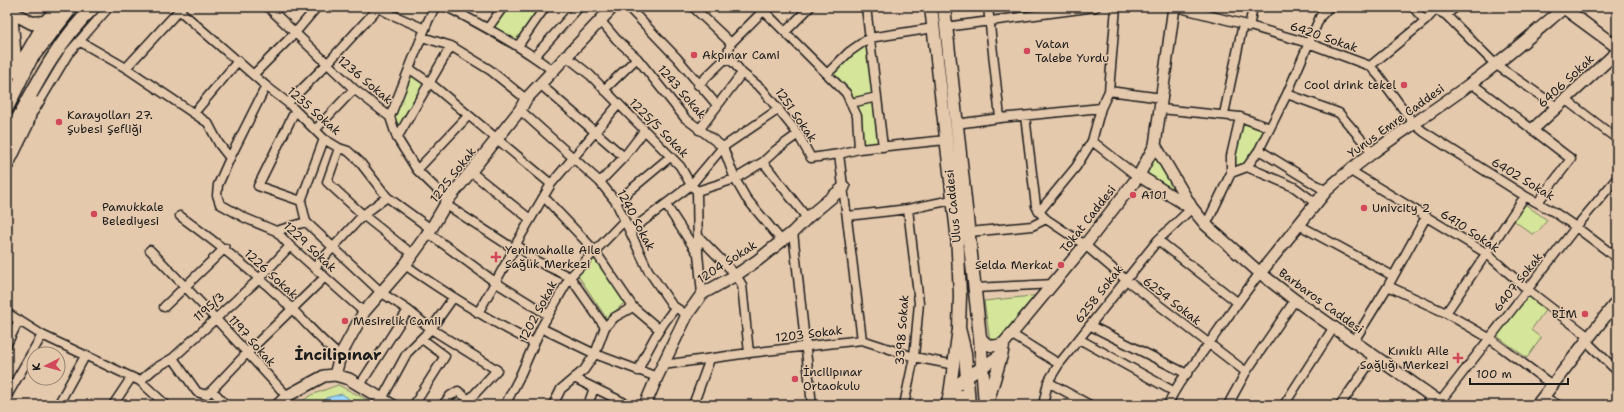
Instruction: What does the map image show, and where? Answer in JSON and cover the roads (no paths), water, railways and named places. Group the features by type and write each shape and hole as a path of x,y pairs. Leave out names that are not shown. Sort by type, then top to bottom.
{"main road":[{"path":"7,91 16,72 45,22 59,7"},
{"path":"7,108 31,59 72,7"},
{"path":"7,139 43,73 78,22 94,7"},
{"name":"Ulus Caddesi","path":"931,7 940,28 956,124 975,288 986,405"},
{"name":"Ulus Caddesi","path":"944,7 940,28 946,140 957,233 960,295 959,328 966,354 969,405"},
{"path":"11,9 32,23 45,22"},
{"path":"11,9 16,72"},
{"path":"7,165 26,124 32,106 54,64 60,48"}],"street":[{"path":"26,124 53,76 68,54 109,7"},
{"name":"1236 Sokak","path":"268,7 327,64 354,88 390,116 397,138 417,170 447,202 536,261 570,277"},
{"path":"288,103 327,64 378,7 391,10 424,33 451,46 490,70 526,99"},
{"path":"390,116 435,7"},
{"path":"447,7 488,28 518,46 552,70"},
{"path":"488,28 503,7"},
{"path":"518,46 544,7"},
{"path":"534,57 579,7"},
{"name":"1225 Sokak","path":"335,375 340,356 364,312 382,293 404,265 429,231 447,202 520,110 526,99 541,85 552,70 613,7"},
{"path":"628,7 677,58 698,85 717,105"},
{"path":"693,7 731,43"},
{"path":"785,32 810,7"},
{"path":"866,7 883,147"},
{"path":"988,7 1000,118"},
{"path":"827,74 849,52 869,38 1096,7"},
{"path":"1026,116 1036,206 1039,212 1076,166 1092,141 1101,108 1109,91 1116,7"},
{"name":"6420 Sokak","path":"1175,7 1308,43 1370,66 1414,124"},
{"name":"Tokat Caddesi","path":"950,390 982,368 1006,344 1138,176 1155,145 1175,7"},
{"path":"1224,114 1246,25 1253,7"},
{"path":"1231,173 1246,167 1259,150 1287,94 1320,17 1329,7"},
{"path":"1413,7 1425,21"},
{"path":"1446,16 1456,7"},
{"path":"1564,7 1617,47"},
{"name":"Yunus Emre Caddesi","path":"1260,273 1326,191 1349,170 1404,129 1414,124 1471,83 1564,7"},
{"path":"254,74 295,33 314,8"},
{"path":"698,85 726,58 731,43 764,8 785,32 846,93 857,116 859,149"},
{"path":"1370,66 1425,21 1437,8 1495,64 1617,139"},
{"path":"126,68 181,9"},
{"name":"1235 Sokak","path":"181,9 266,86 288,103 324,139 339,148 348,151 359,161 387,197 495,282 548,315"},
{"name":"1243 Sokak","path":"600,20 617,40 637,58 686,118 699,130 723,147"},
{"path":"7,40 13,29"},
{"path":"79,41 126,68 194,113 208,124 219,144 230,158"},
{"path":"397,138 451,46"},
{"name":"6406 Sokak","path":"1533,129 1617,52"},
{"name":"1225/5 Sokak","path":"566,56 590,75 680,166 694,188 702,294"},
{"path":"604,90 637,58"},
{"name":"1251 Sokak","path":"726,58 734,63 742,73 762,88 798,134 811,158 839,154 859,149 946,140"},
{"path":"194,113 238,61"},
{"path":"410,69 430,83 551,184"},
{"path":"699,130 742,73"},
{"path":"1471,83 1571,159 1538,202"},
{"path":"541,85 595,130 624,157"},
{"name":"1229 Sokak","path":"266,86 230,158 218,186 217,195 220,204 245,218 276,231 290,246 364,312"},
{"path":"315,130 354,88"},
{"path":"1109,91 1162,103 1240,117 1270,128"},
{"path":"1287,94 1339,114 1372,152"},
{"path":"851,103 876,97"},
{"path":"478,313 551,184 573,159 595,130 618,105"},
{"path":"956,124 1101,108"},
{"path":"694,188 723,147 779,109"},
{"name":"1240 Sokak","path":"520,110 600,182 616,202 648,270 672,305 687,315"},
{"path":"295,111 258,186 301,201"},
{"path":"417,170 468,116"},
{"path":"1206,225 1231,173 1231,156 1240,117"},
{"name":"6402 Sokak","path":"1414,124 1424,132 1576,227 1617,258"},
{"path":"600,182 624,157 644,131"},
{"path":"630,231 666,205 694,188 735,179 763,162 776,150 798,134"},
{"path":"324,139 301,201 306,222 382,293 408,310 431,329 497,370 469,400 458,391 443,405"},
{"path":"1092,141 1138,176"},
{"name":"Barbaros Caddesi","path":"1155,145 1192,208 1206,225 1260,273 1295,300 1375,356 1435,402"},
{"path":"723,147 735,179 746,198 781,240"},
{"path":"339,148 328,182 363,216 412,254"},
{"path":"1259,150 1326,191"},
{"path":"839,154 848,216 862,340"},
{"path":"616,202 670,157"},
{"path":"763,162 807,218"},
{"path":"1246,167 1294,187 1317,204"},
{"name":"6410 Sokak","path":"1349,170 1486,253 1528,290 1588,339 1617,371"},
{"path":"471,172 530,219"},
{"name":"Barbaros Caddesi","path":"1138,176 1192,208"},
{"name":"6407 Sokak","path":"1435,402 1528,290 1576,227 1617,178"},
{"name":"1204 Sokak","path":"645,405 687,315 702,294 736,275 758,260 781,240 793,232 807,218 844,187"},
{"path":"1446,313 1525,196"},
{"path":"315,268 363,216 387,197"},
{"path":"544,197 595,251 632,307 659,328"},
{"path":"848,216 908,210 952,200"},
{"name":"1225/5 Sokak","path":"666,205 698,254"},
{"name":"6258 Sokak","path":"1043,405 1048,382 1059,364 1091,326 1125,279 1158,240 1192,208"},
{"name":"3398 Sokak","path":"904,405 914,357 919,303 908,210"},
{"name":"6254 Sokak","path":"1039,212 1046,219 1085,245 1125,279 1246,372"},
{"name":"1226 Sokak","path":"180,216 225,248 260,278 293,309 328,347 340,356"},
{"path":"1354,341 1388,286 1426,217"},
{"path":"969,232 1032,226 1046,219"},
{"name":"1202 Sokak","path":"504,405 519,378 541,328 570,277 624,221"},
{"path":"276,231 306,222"},
{"path":"1299,225 1393,276"},
{"path":"793,232 812,405"},
{"path":"698,236 736,275 742,285 749,353"},
{"path":"1158,240 1237,302"},
{"name":"1195/3","path":"140,381 154,369 173,358 260,278 290,246"},
{"path":"164,307 225,248"},
{"name":"1197 Sokak","path":"150,250 287,396"},
{"path":"404,265 453,298 499,326 534,343"},
{"path":"1168,405 1173,391 1187,374 1237,302 1260,273"},
{"path":"173,358 197,392 206,395 325,277"},
{"path":"570,277 605,327"},
{"path":"975,288 1054,284"},
{"path":"1388,286 1446,313 1489,338 1552,386"},
{"path":"382,399 407,353 431,329 453,298"},
{"path":"1231,403 1246,372 1295,300"},
{"path":"1558,405 1541,401 1617,301"},
{"path":"553,405 561,389 584,370 595,354 605,327 615,317 632,307"},
{"path":"638,371 659,328 675,308"},
{"path":"360,385 408,310"},
{"path":"7,313 42,335 140,381 166,405"},
{"path":"7,344 19,320"},
{"path":"1091,326 1187,374"},
{"path":"1284,405 1334,327"},
{"path":"541,328 595,354 657,377"},
{"path":"948,404 955,365 959,328"},
{"path":"7,396 42,335"},
{"path":"980,337 986,344 993,347 1006,344 1059,364"},
{"path":"414,405 445,356 422,339"},
{"path":"1079,339 1173,391"},
{"name":"1203 Sokak","path":"663,366 749,353 862,340 914,357 955,365"},
{"path":"986,405 1006,344"},
{"path":"58,405 85,356"},
{"path":"1340,405 1375,356"},
{"path":"693,405 710,359"},
{"path":"278,405 287,396 324,376 335,375 349,379 392,405"},
{"path":"113,405 132,378"},
{"path":"574,378 628,405"},
{"path":"1048,382 1090,405"},
{"path":"588,405 594,388"},
{"path":"212,390 226,405"},
{"path":"948,404 959,395 964,397 969,405"}],"water":[{"path":"342,394 348,398 352,405 321,405 326,398"}],"place":[{"name":"Vatan Talebe Yurdu","path":"1027,51"},
{"name":"Akpınar Cami","path":"694,55"},
{"name":"Cool drink tekel","path":"1404,85"},
{"name":"Karayolları 27. Şubesi Şefliği","path":"59,122"},
{"name":"A101","path":"1133,195"},
{"name":"Univcity 2","path":"1364,208"},
{"name":"Pamukkale Belediyesi","path":"94,214"},
{"name":"Yenimahalle Aile Sağlık Merkezi","path":"496,257"},
{"name":"Selda Merkat","path":"1061,265"},
{"name":"BİM","path":"1585,314"},
{"name":"Mesirelik Camii","path":"345,321"},
{"name":"Kınıklı Aile Sağlığı Merkezi","path":"1458,358"},
{"name":"İncilipınar Ortaokulu","path":"795,379"}],"district":[{"name":"İncilipınar","path":"338,354"}]}
